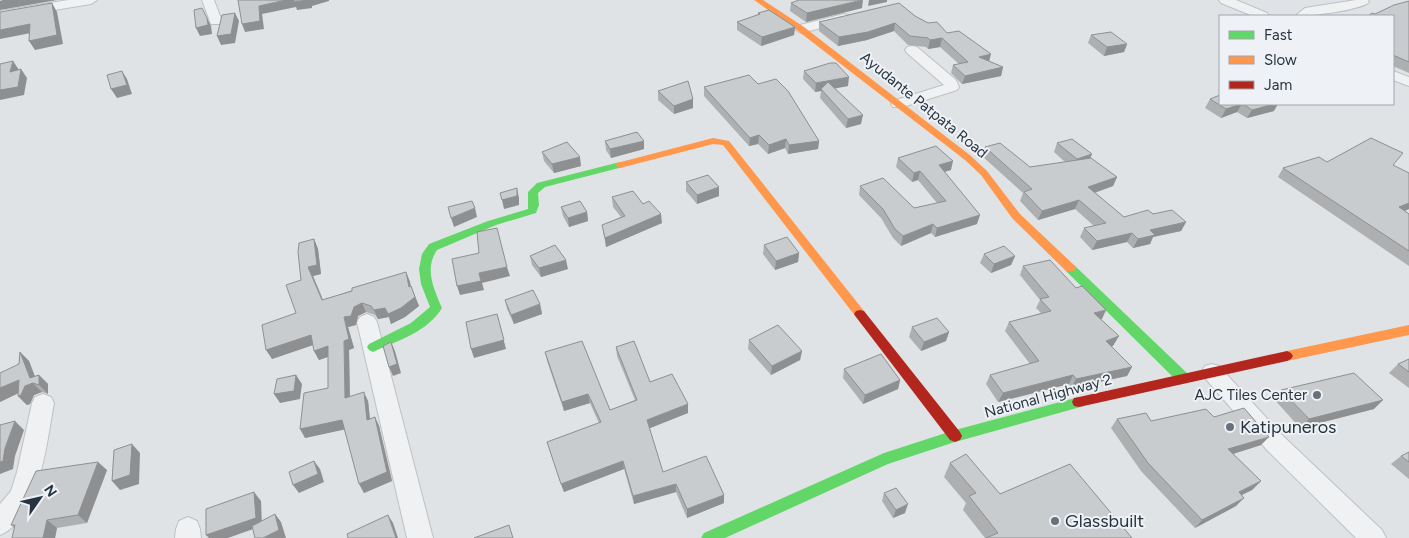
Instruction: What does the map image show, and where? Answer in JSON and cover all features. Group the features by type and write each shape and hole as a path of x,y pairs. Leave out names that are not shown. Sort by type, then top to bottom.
{"street":[{"path":"0,15 91,0"},
{"path":"208,0 216,21"},
{"name":"Ayudante Patpata Road","path":"758,0 801,28 945,139 984,173 1016,216 1183,378"},
{"path":"1225,0 1262,15"},
{"path":"1302,15 1309,11 1361,3 1363,2 1362,0"},
{"path":"801,28 859,15"},
{"path":"898,104 952,87 951,83 912,50"},
{"path":"1394,75 1409,82"},
{"path":"372,348 415,326 432,314 436,308 425,279 424,261 427,252 433,247 492,223 532,211 534,206 533,192 541,185 632,160 720,141 732,149 955,436"},
{"path":"367,322 420,538"},
{"name":"National Highway 2","path":"709,538 884,459 955,436 1044,410 1409,330"},
{"path":"1212,372 1275,443 1373,538"},
{"path":"0,523 21,496 29,472 43,403"}],"building":[{"path":"238,0 286,0 259,6 260,21 242,24"},
{"path":"799,0 862,0 807,13 791,3"},
{"path":"1409,1 1409,62 1394,55 1394,15 1369,15"},
{"path":"52,3 57,35 29,41 30,24 0,30 0,12"},
{"path":"899,3 915,16 928,23 937,22 947,33 959,31 991,54 979,57 1003,67 965,76 953,65 968,62 942,38 930,40 928,38 910,36 895,23 868,32 839,37 819,22"},
{"path":"202,8 208,25 196,28 194,10"},
{"path":"769,10 795,27 762,37 737,22 760,14 758,13"},
{"path":"235,13 231,34 217,36 222,15"},
{"path":"1111,32 1127,44 1107,47 1091,35"},
{"path":"13,61 10,72 21,69 18,87 0,90 0,64"},
{"path":"836,63 849,77 816,83 804,71"},
{"path":"122,71 127,85 111,89 107,75"},
{"path":"749,75 758,84 776,79 788,91 819,141 789,145 786,139 769,145 759,135 750,138 704,87"},
{"path":"688,81 693,99 674,106 658,91"},
{"path":"828,82 863,115 848,119 821,89"},
{"path":"1219,95 1219,105 1210,99"},
{"path":"1220,105 1238,105 1226,109"},
{"path":"1244,105 1270,105 1252,110"},
{"path":"637,132 644,141 610,149 605,141"},
{"path":"1371,138 1403,153 1393,165 1409,173 1409,203 1399,207 1409,214 1409,251 1283,168 1319,157 1327,162"},
{"path":"1072,139 1092,154 1077,159 1057,143"},
{"path":"567,142 580,157 552,164 542,152"},
{"path":"1000,143 1030,167 1091,158 1117,177 1088,187 1124,217 1148,210 1153,214 1172,210 1186,222 1150,230 1155,235 1138,239 1132,233 1097,241 1084,228 1106,223 1079,200 1042,211 1024,192 1032,189 985,147"},
{"path":"936,146 953,161 939,165 980,215 937,228 933,224 903,236 895,229 883,209 860,186 883,178 914,208 946,201 920,171 914,173 898,158"},
{"path":"708,175 719,187 697,195 686,182"},
{"path":"517,188 517,196 502,200 500,193"},
{"path":"633,191 643,204 649,201 661,214 605,238 602,225 625,216 612,197"},
{"path":"472,201 475,208 451,218 448,207"},
{"path":"580,201 587,212 568,218 561,207"},
{"path":"497,228 507,267 479,273 481,281 457,286 452,259 479,253 477,232"},
{"path":"787,237 799,253 776,261 764,245"},
{"path":"314,239 317,265 308,267 322,300 352,291 352,288 406,272 409,287 411,286 415,297 401,308 388,314 385,308 374,310 371,306 362,303 354,307 351,316 344,317 349,339 344,341 345,398 364,392 367,420 375,417 387,472 359,484 342,420 300,429 304,393 328,388 328,346 314,351 311,335 266,350 262,325 296,313 286,285 301,280 299,243"},
{"path":"555,245 566,260 539,268 530,256"},
{"path":"1004,246 1015,256 994,264 984,254"},
{"path":"1050,260 1076,288 1082,286 1106,310 1094,313 1119,336 1106,341 1132,367 1076,379 1073,375 1003,393 990,375 1039,361 1009,322 1051,311 1040,299 1049,297 1023,266"},
{"path":"533,290 540,304 511,315 505,300"},
{"path":"497,314 504,340 471,349 466,322"},
{"path":"937,318 949,332 924,342 912,327"},
{"path":"778,325 802,351 772,366 749,340"},
{"path":"582,341 610,410 637,400 616,347 634,341 650,382 672,374 688,404 647,420 663,472 706,456 724,495 687,509 676,484 633,496 623,461 561,484 547,442 601,422 588,394 562,402 545,352"},
{"path":"391,342 397,364 389,367 383,346"},
{"path":"20,352 30,378 39,375 39,385 33,383 25,386 21,395 18,396 19,380 0,388 0,373 19,364"},
{"path":"881,354 900,380 865,395 844,369"},
{"path":"1409,359 1409,372 1398,364"},
{"path":"1354,373 1383,400 1309,419 1281,390"},
{"path":"296,375 294,391 274,394 277,379"},
{"path":"1244,408 1269,437 1228,449 1261,481 1239,492 1244,498 1202,520 1148,463 1117,419 1146,413 1151,421 1206,409 1214,417"},
{"path":"15,421 5,448 3,461 0,462 0,425"},
{"path":"132,444 130,475 112,481 114,450"},
{"path":"1409,452 1409,462 1401,456"},
{"path":"966,454 1000,494 1070,464 1132,538 986,538 998,533 969,496 976,493 950,463"},
{"path":"314,461 318,474 293,485 289,472"},
{"path":"98,462 78,515 47,520 43,538 12,538 15,525 11,525 36,471"},
{"path":"896,488 908,504 896,510 884,493"},
{"path":"254,492 256,518 206,535 206,509"},
{"path":"275,514 279,530 263,538 255,538 252,526"},
{"path":"388,515 396,538 348,538 347,534"},
{"path":"509,525 513,538 474,538"}],"traffic: fast":[{"path":"373,347 416,327 436,308 427,284 424,269 428,254 433,247 492,223 532,211 534,205 533,192 541,185 620,165"},
{"path":"1070,268 1183,378"},
{"path":"709,538 884,459 955,436 1079,402"}],"traffic: slow":[{"path":"758,0 801,29 968,158 984,173 1016,216 1070,268"},
{"path":"620,165 713,141 726,143 860,314"},
{"path":"1287,356 1409,330"}],"traffic: jam":[{"path":"860,314 955,436"},
{"path":"1079,402 1287,356"}],"place":[{"name":"AJC Tiles Center","path":"1317,395"},
{"name":"Katipuneros","path":"1230,427"},
{"name":"Glassbuilt","path":"1055,521"}]}
